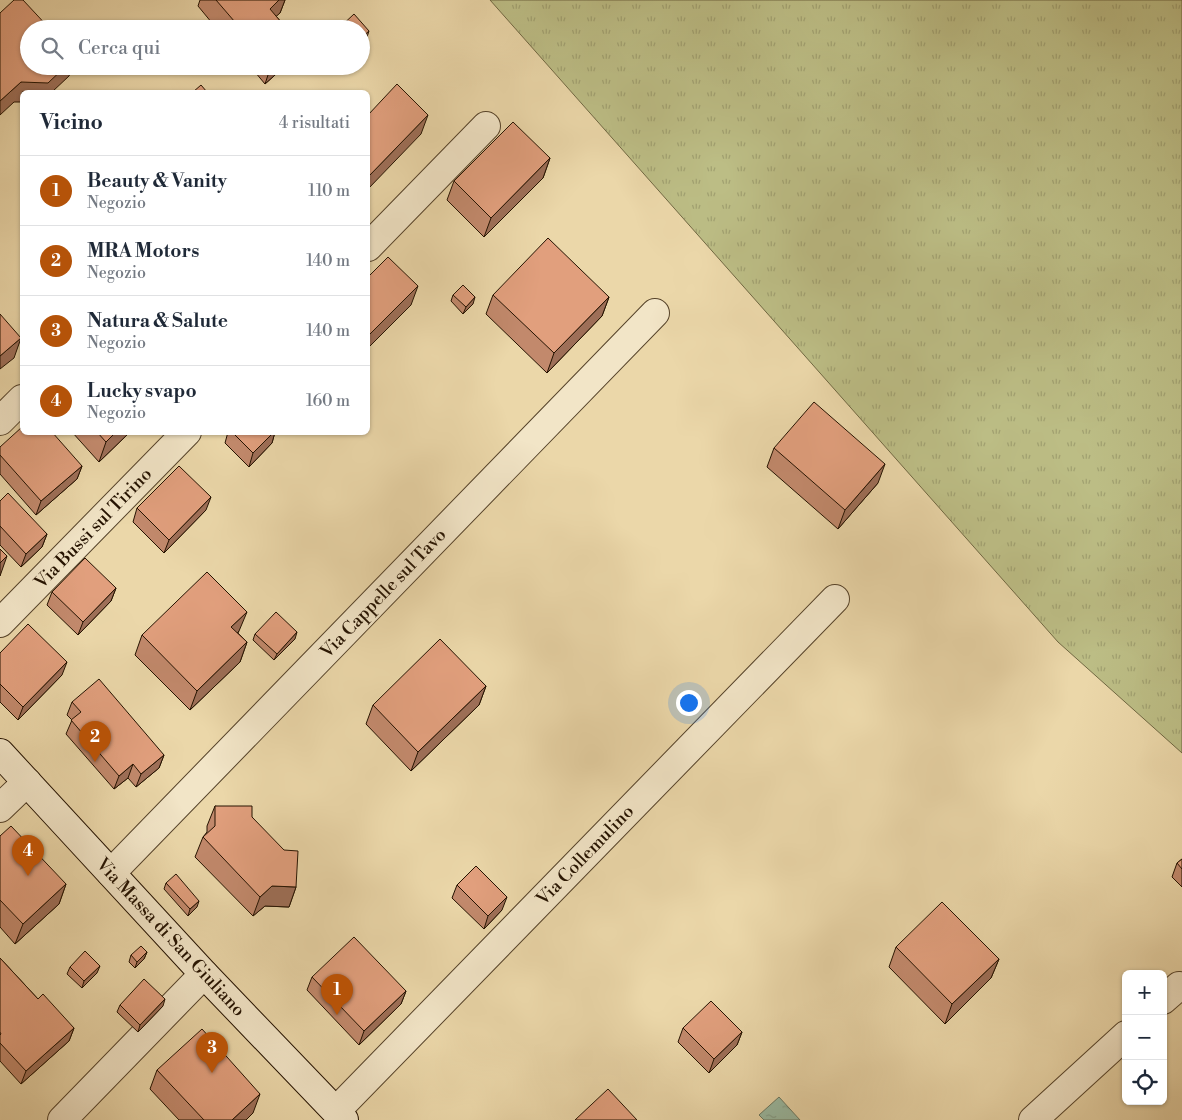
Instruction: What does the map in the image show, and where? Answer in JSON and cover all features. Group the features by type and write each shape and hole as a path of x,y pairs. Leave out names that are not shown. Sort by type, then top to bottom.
{"street":[{"path":"370,245 486,126"},
{"name":"Via Cappelle sul Tavo","path":"110,873 655,313"},
{"path":"0,421 20,401"},
{"name":"Via Bussi sul Tirino","path":"0,623 183,435"},
{"name":"Via Collemulino","path":"340,1115 835,598"},
{"name":"Via Massa di San Giuliano","path":"0,753 204,974 340,1115"},
{"path":"0,808 27,782"},
{"path":"62,1120 204,974"},
{"path":"1034,1120 1122,1039"}],"green space":[{"path":"490,0 1182,0 1182,753 1058,642"}],"water":[{"path":"779,1097 800,1120 764,1120 759,1115"}],"building":[{"path":"14,0 23,0 42,20 20,20 20,75 56,75 48,83 21,82 0,101 0,13"},
{"path":"216,0 279,0 270,9 279,20 233,20"},
{"path":"354,14 359,20 348,20"},
{"path":"397,84 428,115 370,175 370,113"},
{"path":"201,85 205,90 195,90"},
{"path":"513,122 550,158 491,218 454,181"},
{"path":"548,238 609,297 554,353 493,295"},
{"path":"388,257 418,286 370,334 370,275"},
{"path":"463,285 475,297 466,307 453,295"},
{"path":"0,314 20,339 0,356"},
{"path":"814,402 885,464 845,510 774,448"},
{"path":"20,429 20,435 55,435 82,466 41,501 0,455 0,447"},
{"path":"100,435 113,435 106,442"},
{"path":"235,435 271,435 253,453"},
{"path":"179,466 211,497 169,540 137,508"},
{"path":"8,493 47,534 26,554 0,526 0,501"},
{"path":"0,549 7,556 0,563"},
{"path":"85,558 116,588 83,622 52,592"},
{"path":"207,572 247,612 231,627 247,642 197,691 142,635"},
{"path":"276,612 297,632 277,654 255,634"},
{"path":"28,624 67,662 23,707 0,684 0,653"},
{"path":"440,639 486,686 418,752 373,705"},
{"path":"99,679 164,755 141,774 133,764 119,776 71,720 81,712 72,702"},
{"path":"215,806 252,806 252,817 284,850 298,851 296,887 272,886 260,897 203,837 215,826"},
{"path":"11,826 66,884 23,924 0,900 0,836"},
{"path":"1182,859 1182,869 1177,863"},
{"path":"476,866 507,897 488,916 457,885"},
{"path":"176,874 199,901 190,909 166,883"},
{"path":"942,902 999,959 952,1004 896,947"},
{"path":"354,937 406,991 364,1031 312,977"},
{"path":"141,946 147,952 137,962 131,955"},
{"path":"85,951 100,966 84,981 70,967"},
{"path":"0,958 38,999 43,994 74,1028 26,1071 0,1043"},
{"path":"144,979 165,999 140,1025 120,1005"},
{"path":"711,1001 742,1032 714,1059 683,1028"},
{"path":"202,1029 260,1094 232,1120 204,1120 157,1070"},
{"path":"608,1089 637,1120 575,1120"}],"place":[{"name":"MRA Motors","path":"95,762"},
{"name":"Lucky svapo","path":"28,876"},
{"name":"Beauty & Vanity","path":"337,1015"},
{"name":"Natura & Salute","path":"212,1073"}]}
